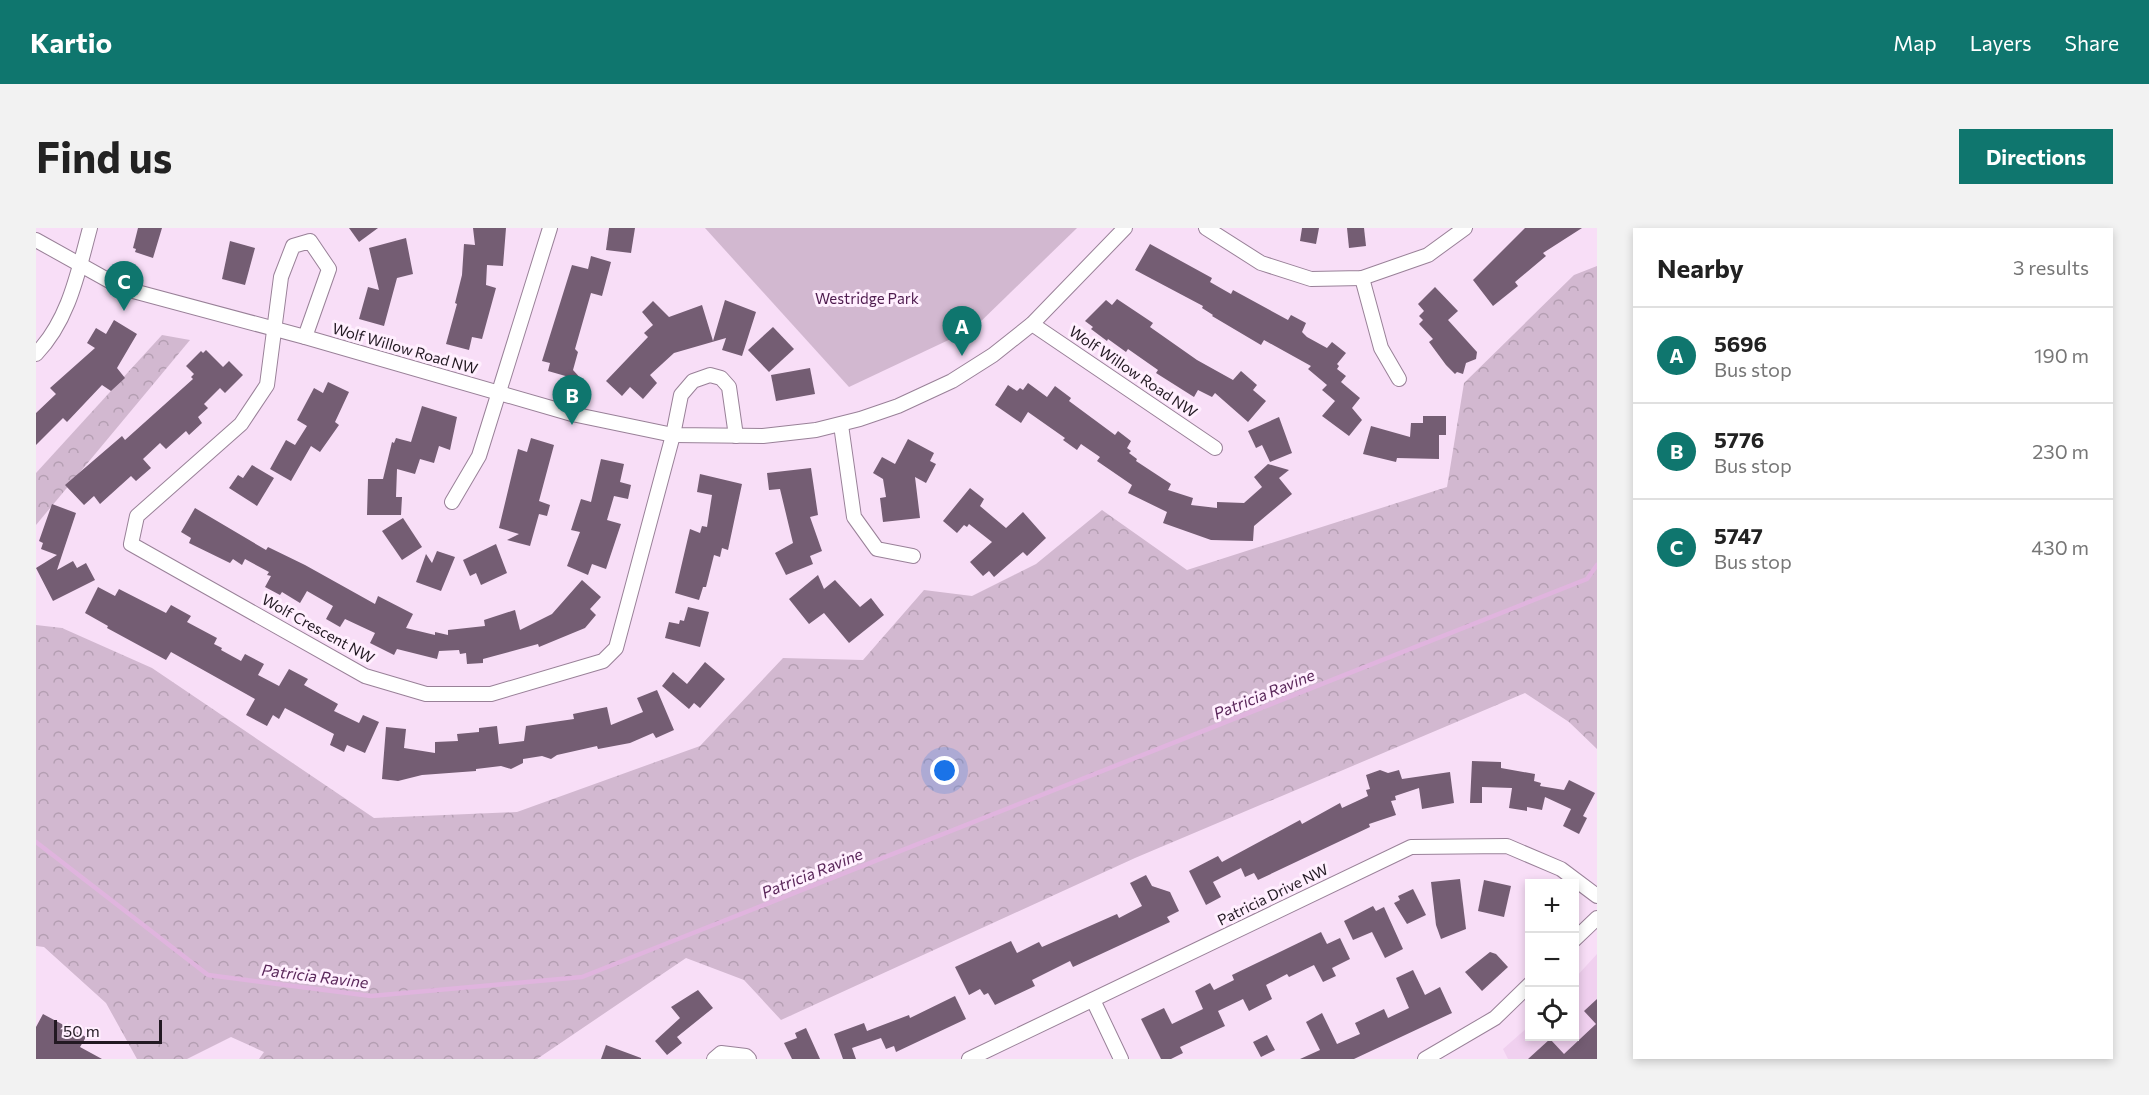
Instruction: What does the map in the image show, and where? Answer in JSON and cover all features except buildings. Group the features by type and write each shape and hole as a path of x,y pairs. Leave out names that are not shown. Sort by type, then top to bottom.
{"street":[{"path":"36,354 62,318 90,228"},
{"path":"452,502 479,456 550,228"},
{"name":"Wolf Willow Road NW","path":"36,240 122,288 305,337 603,422 673,435 736,436 789,434 841,424 898,406 952,381 993,355 1032,324 1125,228"},
{"path":"1206,228 1261,262 1311,279 1362,278 1428,255 1465,228"},
{"path":"273,329 281,276 293,246 310,241 328,268 305,337"},
{"path":"1362,278 1381,348 1399,379"},
{"name":"Wolf Willow Road NW","path":"1032,324 1215,448"},
{"name":"Wolf Crescent NW","path":"273,329 267,386 241,424 137,516 131,544 364,676 426,694 490,694 603,661 616,648 673,435"},
{"path":"673,435 681,395 693,381 710,375 721,378 729,387 736,436"},
{"path":"841,424 854,517 877,549 913,556"},
{"name":"Patricia Drive NW","path":"969,1059 1411,848 1508,846 1561,869 1597,896"},
{"path":"1579,936 1597,918"},
{"path":"1425,1059 1495,1018 1527,987"},
{"path":"1093,1000 1121,1059"},
{"path":"714,1059 721,1053 746,1056 749,1059"}],"shaded area":[{"path":"1597,954 1597,1059 1508,1059 1503,1049 1525,1030 1525,1041 1579,1041 1579,974"}],"green space":[{"name":"Westridge Park","path":"705,228 1077,228 974,328 849,387"},
{"path":"1597,266 1597,749 1569,722 1525,693 1135,858 781,1020 744,980 686,958 537,1059 259,1059 264,1052 231,1037 187,1059 137,1059 106,1003 44,947 36,946 36,625 62,628 152,668 374,818 517,812 700,746 783,658 863,660 924,590 972,596 1036,564 1102,510 1187,570 1447,487 1464,383 1574,275"},
{"path":"162,335 190,340 36,525 36,473"}],"waterway":[{"name":"Patricia Ravine","path":"36,842 208,975 371,996 582,977 1587,579 1597,565"}],"place":[{"name":"5747","path":"124,311"},
{"name":"5696","path":"962,356"},
{"name":"5776","path":"572,425"}]}
